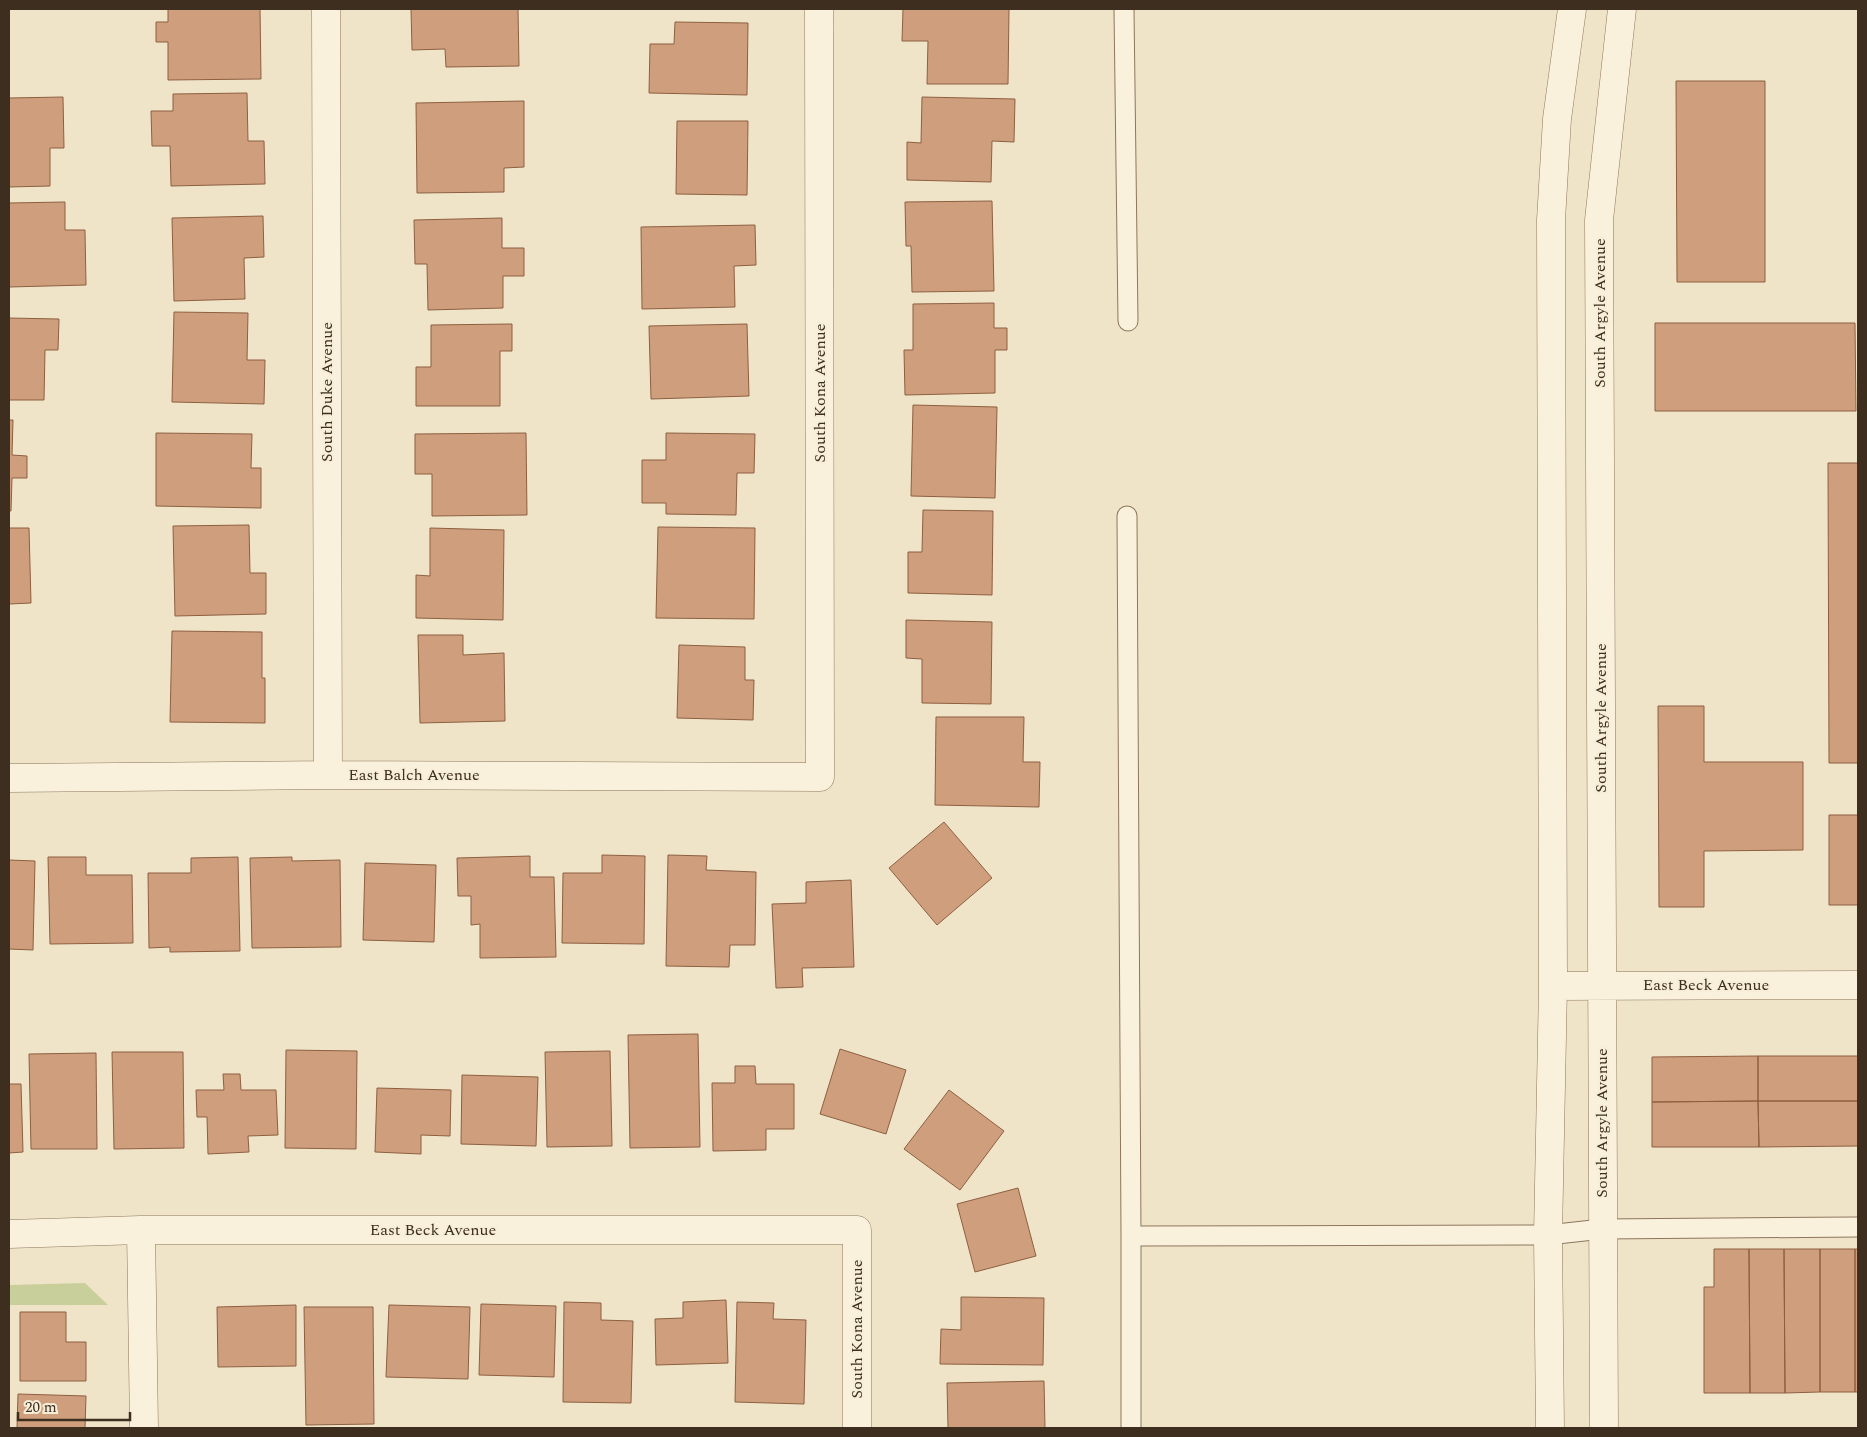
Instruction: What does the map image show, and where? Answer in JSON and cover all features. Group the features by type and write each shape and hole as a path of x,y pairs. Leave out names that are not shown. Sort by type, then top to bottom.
{"street":[{"name":"South Duke Avenue","path":"326,9 328,775"},
{"name":"South Kona Avenue","path":"819,9 820,776"},
{"path":"1550,1428 1548,1235 1553,986 1551,220 1557,120 1572,9"},
{"name":"South Argyle Avenue","path":"1604,1428 1599,220 1622,9"},
{"name":"East Balch Avenue","path":"9,778 328,775 820,776"},
{"name":"East Beck Avenue","path":"1553,986 1858,985"},
{"path":"142,1230 144,1428"},
{"name":"East Beck Avenue","path":"9,1234 142,1230 857,1230"},
{"name":"South Kona Avenue","path":"857,1230 857,1428"}],"lane":[{"path":"1124,9 1128,321"},
{"path":"1127,516 1131,1428"},
{"path":"1131,1236 1548,1235 1602,1229 1858,1226"}],"green space":[{"path":"85,1283 108,1305 9,1305 9,1285"}],"building":[{"path":"168,9 260,9 261,79 168,80 168,42 156,42 156,22 168,22"},
{"path":"411,9 518,9 519,66 446,67 445,49 412,50"},
{"path":"903,9 1009,9 1008,84 927,84 928,41 902,41"},
{"path":"675,22 748,23 747,95 649,93 650,44 674,44"},
{"path":"1676,81 1765,81 1765,282 1677,282"},
{"path":"247,93 248,141 264,141 265,184 171,186 170,146 152,146 151,111 173,111 173,94"},
{"path":"63,97 64,148 50,148 50,186 9,187 9,98"},
{"path":"922,97 1015,99 1014,142 992,141 991,182 907,180 907,142 921,143"},
{"path":"524,101 524,167 504,168 504,192 417,193 416,103"},
{"path":"677,121 748,121 747,195 676,194"},
{"path":"992,201 994,291 912,292 911,246 906,246 905,202"},
{"path":"65,202 65,230 85,230 86,285 9,287 9,203"},
{"path":"263,216 264,257 244,258 245,299 174,301 172,218"},
{"path":"502,218 502,248 524,248 524,276 503,276 503,308 428,310 427,264 415,264 414,220"},
{"path":"755,225 756,265 734,266 735,307 642,309 641,227"},
{"path":"994,303 994,328 1007,328 1007,350 995,350 995,393 905,395 904,350 913,350 913,304"},
{"path":"174,312 248,313 247,360 265,360 264,404 172,402"},
{"path":"9,318 59,319 58,350 45,350 44,400 9,400"},
{"path":"1655,323 1855,323 1856,411 1655,411"},
{"path":"512,324 512,351 500,351 500,406 416,406 416,367 431,367 431,325"},
{"path":"747,324 749,396 651,399 649,326"},
{"path":"913,405 997,407 995,498 911,496"},
{"path":"9,420 13,420 12,455 27,456 27,478 12,478 11,511 9,511"},
{"path":"156,433 252,434 251,468 261,468 261,508 156,506"},
{"path":"526,433 527,515 432,516 432,474 415,474 415,434"},
{"path":"666,433 755,434 754,473 737,473 736,515 666,514 666,503 642,503 642,460 666,460"},
{"path":"1828,463 1858,463 1858,763 1829,763"},
{"path":"923,510 993,511 992,595 908,593 908,552 922,552"},
{"path":"249,525 250,573 266,573 266,614 175,616 173,526"},
{"path":"658,527 755,528 754,619 656,618"},
{"path":"9,528 29,528 31,603 9,604"},
{"path":"430,528 504,530 503,620 416,618 416,575 430,576"},
{"path":"906,620 992,622 991,704 922,703 922,659 906,658"},
{"path":"172,631 262,632 262,678 265,678 265,723 170,722"},
{"path":"418,635 463,635 463,655 504,653 505,721 420,723"},
{"path":"679,645 745,647 745,680 754,680 753,720 677,718"},
{"path":"1658,706 1704,706 1704,762 1803,762 1803,850 1704,851 1704,907 1659,907"},
{"path":"936,717 1024,717 1023,762 1040,762 1039,807 935,805"},
{"path":"1829,815 1858,815 1858,905 1829,905"},
{"path":"944,822 992,878 937,925 889,868"},
{"path":"602,855 645,856 644,944 562,943 563,873 602,873"},
{"path":"668,855 707,856 706,870 756,872 755,945 730,945 729,967 666,966"},
{"path":"530,856 530,877 554,877 556,957 480,958 480,924 471,925 471,896 458,896 457,858"},
{"path":"48,857 86,857 86,875 132,875 133,943 50,944"},
{"path":"238,857 240,951 170,952 170,947 149,948 148,873 191,873 191,858"},
{"path":"292,857 292,861 340,860 341,947 252,948 250,858"},
{"path":"9,860 35,861 33,950 9,949"},
{"path":"365,863 436,865 434,942 363,940"},
{"path":"851,880 854,967 802,968 803,987 776,988 772,904 806,903 806,882"},
{"path":"698,1034 700,1147 630,1148 628,1035"},
{"path":"840,1049 906,1070 886,1134 820,1114"},
{"path":"286,1050 357,1051 356,1149 285,1148"},
{"path":"610,1051 612,1146 547,1147 545,1052"},
{"path":"112,1052 183,1052 184,1148 114,1149"},
{"path":"96,1053 97,1149 31,1149 29,1054"},
{"path":"1758,1056 1758,1101 1652,1102 1652,1057"},
{"path":"1758,1056 1858,1056 1858,1101 1758,1101"},
{"path":"735,1066 755,1066 756,1084 794,1084 794,1129 766,1129 766,1150 713,1151 712,1083 735,1083"},
{"path":"223,1074 240,1074 241,1090 276,1090 278,1135 248,1136 249,1152 208,1154 207,1117 197,1117 196,1090 224,1090"},
{"path":"462,1075 538,1077 536,1146 461,1144"},
{"path":"9,1084 21,1084 23,1152 9,1153"},
{"path":"377,1088 451,1090 450,1136 421,1135 421,1154 375,1152"},
{"path":"949,1090 1004,1131 960,1190 904,1149"},
{"path":"1758,1101 1759,1147 1652,1147 1652,1102"},
{"path":"1758,1101 1858,1101 1858,1146 1759,1147"},
{"path":"1018,1188 1036,1256 975,1272 957,1204"},
{"path":"1714,1249 1749,1249 1750,1393 1704,1393 1704,1287 1714,1287"},
{"path":"1749,1249 1784,1249 1785,1393 1750,1393"},
{"path":"1784,1249 1820,1249 1820,1392 1785,1393"},
{"path":"1820,1249 1855,1249 1855,1392 1820,1392"},
{"path":"1855,1249 1858,1249 1858,1392 1855,1392"},
{"path":"961,1297 1044,1298 1043,1365 940,1364 941,1329 961,1330"},
{"path":"726,1300 728,1363 656,1365 655,1319 683,1318 683,1302"},
{"path":"564,1302 601,1303 601,1320 633,1321 631,1403 563,1402"},
{"path":"737,1302 774,1303 773,1319 806,1320 804,1404 735,1402"},
{"path":"481,1304 556,1306 554,1377 479,1375"},
{"path":"296,1305 296,1366 218,1367 217,1307"},
{"path":"389,1305 470,1307 468,1379 386,1377"},
{"path":"304,1307 373,1307 374,1424 306,1425"},
{"path":"20,1312 66,1312 66,1342 86,1342 86,1381 20,1381"},
{"path":"1044,1381 1045,1428 948,1428 947,1383"},
{"path":"18,1394 86,1396 85,1428 17,1428"}]}
